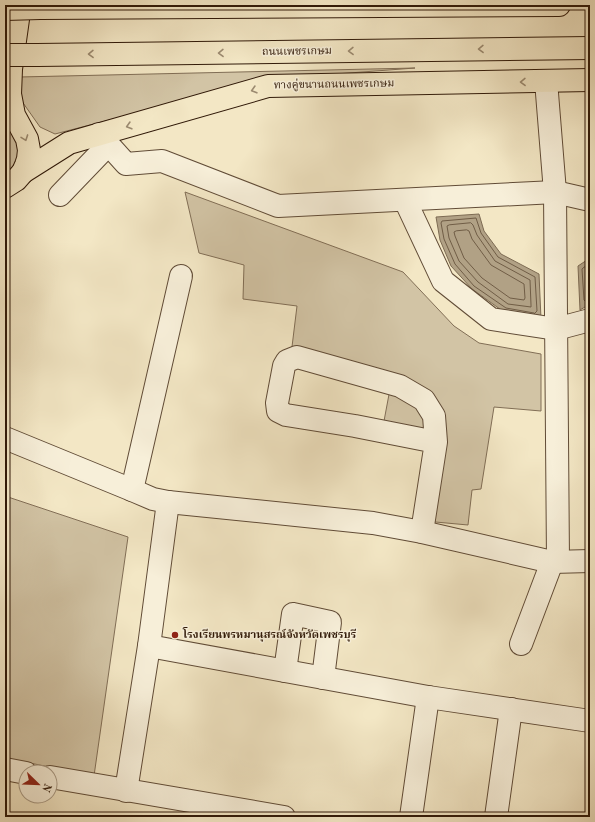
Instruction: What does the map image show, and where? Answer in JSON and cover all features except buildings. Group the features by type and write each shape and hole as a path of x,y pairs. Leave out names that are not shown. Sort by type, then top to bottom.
{"main road":[{"path":"5,9 30,7 559,5"},
{"path":"23,172 29,150 27,139 14,115 10,94 11,69 30,7"},
{"name":"ถนนเพชรเกษม","path":"5,55 590,48"},
{"name":"ทางคู่ขนานถนนเพชรเกษม","path":"6,187 16,180 23,172 69,143 103,140 268,86 590,80"}],"street":[{"path":"521,644 555,561 555,192 546,81"},
{"path":"60,195 103,140 126,164 162,161 278,206 555,192 590,200"},
{"path":"405,200 443,281 492,319 556,329 590,320"},
{"path":"132,490 181,276"},
{"path":"422,532 436,442 434,416 424,400 400,386 297,356 287,361 284,366 277,403 278,411 286,415 355,426 436,442"},
{"path":"5,438 153,499 168,502 373,523 422,532 555,561 590,561"},
{"path":"126,791 149,646 168,502"},
{"path":"285,671 293,614 330,622 323,678"},
{"path":"149,646 428,697 590,721"},
{"path":"411,817 428,697"},
{"path":"496,817 511,709"},
{"path":"5,769 18,771"},
{"path":"58,778 284,817"}],"shaded area":[{"path":"415,68 283,78 241,86 55,134 40,127 21,100 19,77"},
{"path":"5,114 16,137 18,153 17,160 13,167 5,173"},
{"path":"185,192 403,272 454,326 479,343 541,354 541,411 494,407 481,489 472,490 468,525 414,520 428,445 381,437 390,389 290,363 297,306 243,299 244,265 199,253"},
{"path":"5,496 128,537 94,776 58,769 58,764 35,764 5,758"}],"water":[{"path":"479,214 484,231 501,254 539,274 541,319 504,312 472,289 451,266 440,240 436,217"},
{"path":"590,258 590,304 580,310 578,266"}],"place":[{"name":"โรงเรียนพรหมานุสรณ์จังหวัดเพชรบุรี","path":"175,635"}]}
